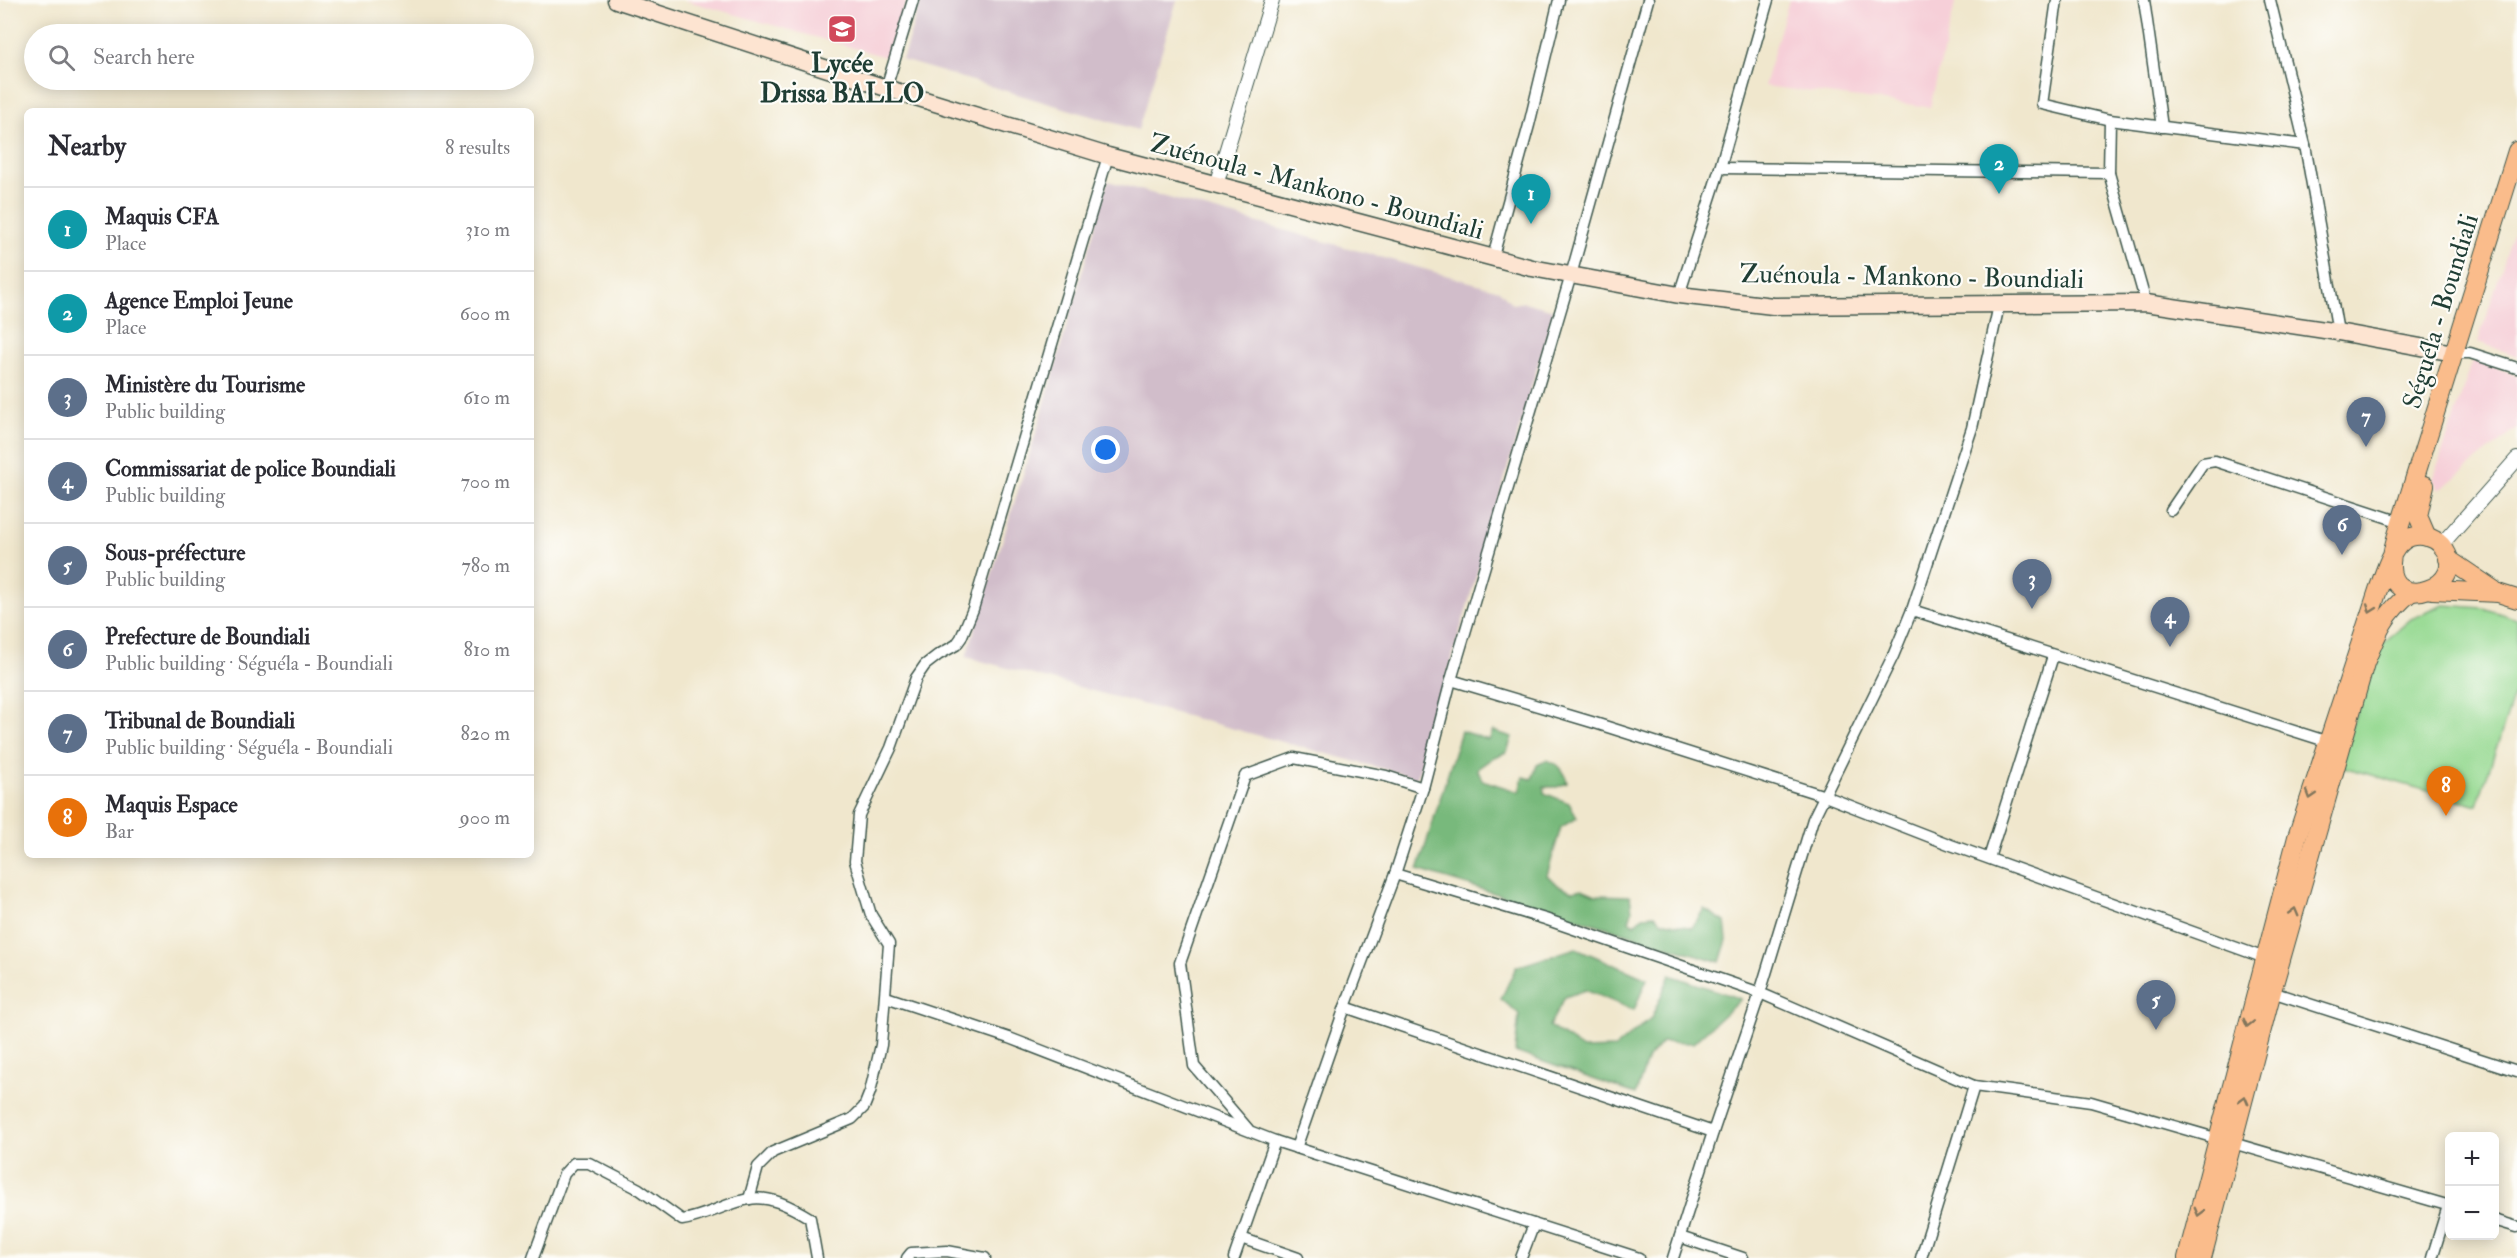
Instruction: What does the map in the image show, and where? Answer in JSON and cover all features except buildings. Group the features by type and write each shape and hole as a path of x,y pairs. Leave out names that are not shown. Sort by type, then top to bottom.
{"main road":[{"name":"Zuénoula - Mankono - Boundiali","path":"616,0 886,88 1108,156 1492,260 1680,295 1773,306 2146,303 2459,353"},
{"name":"Séguéla - Boundiali","path":"2438,547 2418,516 2420,500 2517,151"},
{"name":"Séguéla - Boundiali","path":"2411,591 2396,581 2392,573 2392,555 2401,522 2517,187"},
{"path":"2202,1258 2226,1140 2265,989 2364,628 2392,555 2403,541 2410,537 2438,547 2498,593"},
{"path":"2432,590 2445,577 2438,547"},
{"path":"2265,989 2265,958 2297,837 2377,631 2392,607 2411,591 2459,589 2498,593 2517,599"},
{"path":"2187,1258 2226,1140"}],"street":[{"path":"886,88 913,0"},
{"path":"1216,185 1272,0"},
{"path":"1492,260 1529,125 1559,0"},
{"path":"1296,1148 1345,1007 1395,874 1423,788 1451,680 1571,275 1648,0"},
{"path":"1680,295 1720,168 1768,0"},
{"path":"2057,0 2042,104 2110,120 2304,145"},
{"path":"2144,0 2162,127"},
{"path":"2270,0 2304,145 2338,332"},
{"path":"2110,120 2109,172 2146,303"},
{"path":"749,1198 758,1167 773,1152 852,1119 864,1107 870,1092 881,1045 889,944 871,915 855,861 859,815 891,748 916,678 925,665 956,645 973,609 1108,156"},
{"path":"1720,168 2109,172"},
{"path":"1673,1258 1760,993 1813,819 1893,656 1912,610 1972,428 2000,305"},
{"path":"2459,353 2517,368"},
{"path":"2438,547 2517,459"},
{"path":"2170,510 2203,463 2215,461 2401,522"},
{"path":"1912,610 2334,743"},
{"path":"1989,858 2054,656"},
{"path":"1451,680 1825,796 2265,958"},
{"path":"1249,1130 1194,1066 1180,963 1245,776 1294,758 1386,776 1423,788"},
{"path":"1395,874 1545,919 1760,993 1974,1086 2091,1102 2445,1205"},
{"path":"2265,989 2517,1071"},
{"path":"886,997 1009,1038 1275,1141 1639,1258"},
{"path":"1345,1007 1713,1132"},
{"path":"1920,1258 1974,1086"},
{"path":"1234,1258 1275,1141"},
{"path":"533,1258 564,1174 574,1163 589,1163 639,1189 682,1220 696,1218 749,1198 770,1199 810,1218 817,1258"},
{"path":"2432,1258 2445,1218"},
{"path":"2499,1222 2517,1227"},
{"path":"1521,1258 1534,1224"},
{"path":"1680,1237 1743,1258"},
{"path":"1241,1238 1298,1258"},
{"path":"907,1258 910,1253 947,1251 985,1258"}],"shaded area":[{"name":"Lycée Drissa BALLO","path":"684,0 907,0 889,58"},
{"path":"921,0 1177,0 1138,130 902,60"},
{"path":"1789,0 1956,0 1930,107 1764,86"},
{"path":"1108,181 1499,290 1512,304 1524,302 1554,310 1417,778 966,657 1041,417"},
{"path":"2517,221 2517,356 2478,342"},
{"path":"2473,360 2517,375 2517,429 2439,490 2433,480"}],"green space":[{"path":"2444,605 2483,608 2517,619 2517,687 2477,805 2337,765 2382,644 2411,619"},
{"path":"1461,731 1489,740 1493,731 1512,737 1507,752 1494,757 1477,769 1482,780 1519,792 1523,777 1532,779 1537,765 1547,760 1563,771 1567,783 1557,787 1544,787 1544,793 1569,803 1577,818 1561,827 1547,875 1556,884 1572,891 1582,889 1596,895 1630,896 1632,911 1629,921 1635,924 1643,916 1655,915 1662,921 1692,928 1704,909 1725,922 1727,940 1720,962 1418,870"},
{"path":"1576,948 1647,979 1634,1010 1585,990 1565,997 1549,1026 1583,1049 1615,1048 1652,1017 1670,975 1741,999 1693,1043 1662,1042 1648,1058 1636,1094 1515,1052 1519,1014 1501,999 1516,967"}],"place":[{"name":"Lycée Drissa BALLO","path":"842,29"},
{"name":"Agence Emploi Jeune","path":"1999,194"},
{"name":"Maquis CFA","path":"1531,224"},
{"name":"Tribunal de Boundiali","path":"2366,447"},
{"name":"Prefecture de Boundiali","path":"2342,555"},
{"name":"Ministère du Tourisme","path":"2032,609"},
{"name":"Commissariat de police Boundiali","path":"2170,647"},
{"name":"Maquis Espace","path":"2446,816"},
{"name":"Sous-préfecture","path":"2156,1030"}]}
